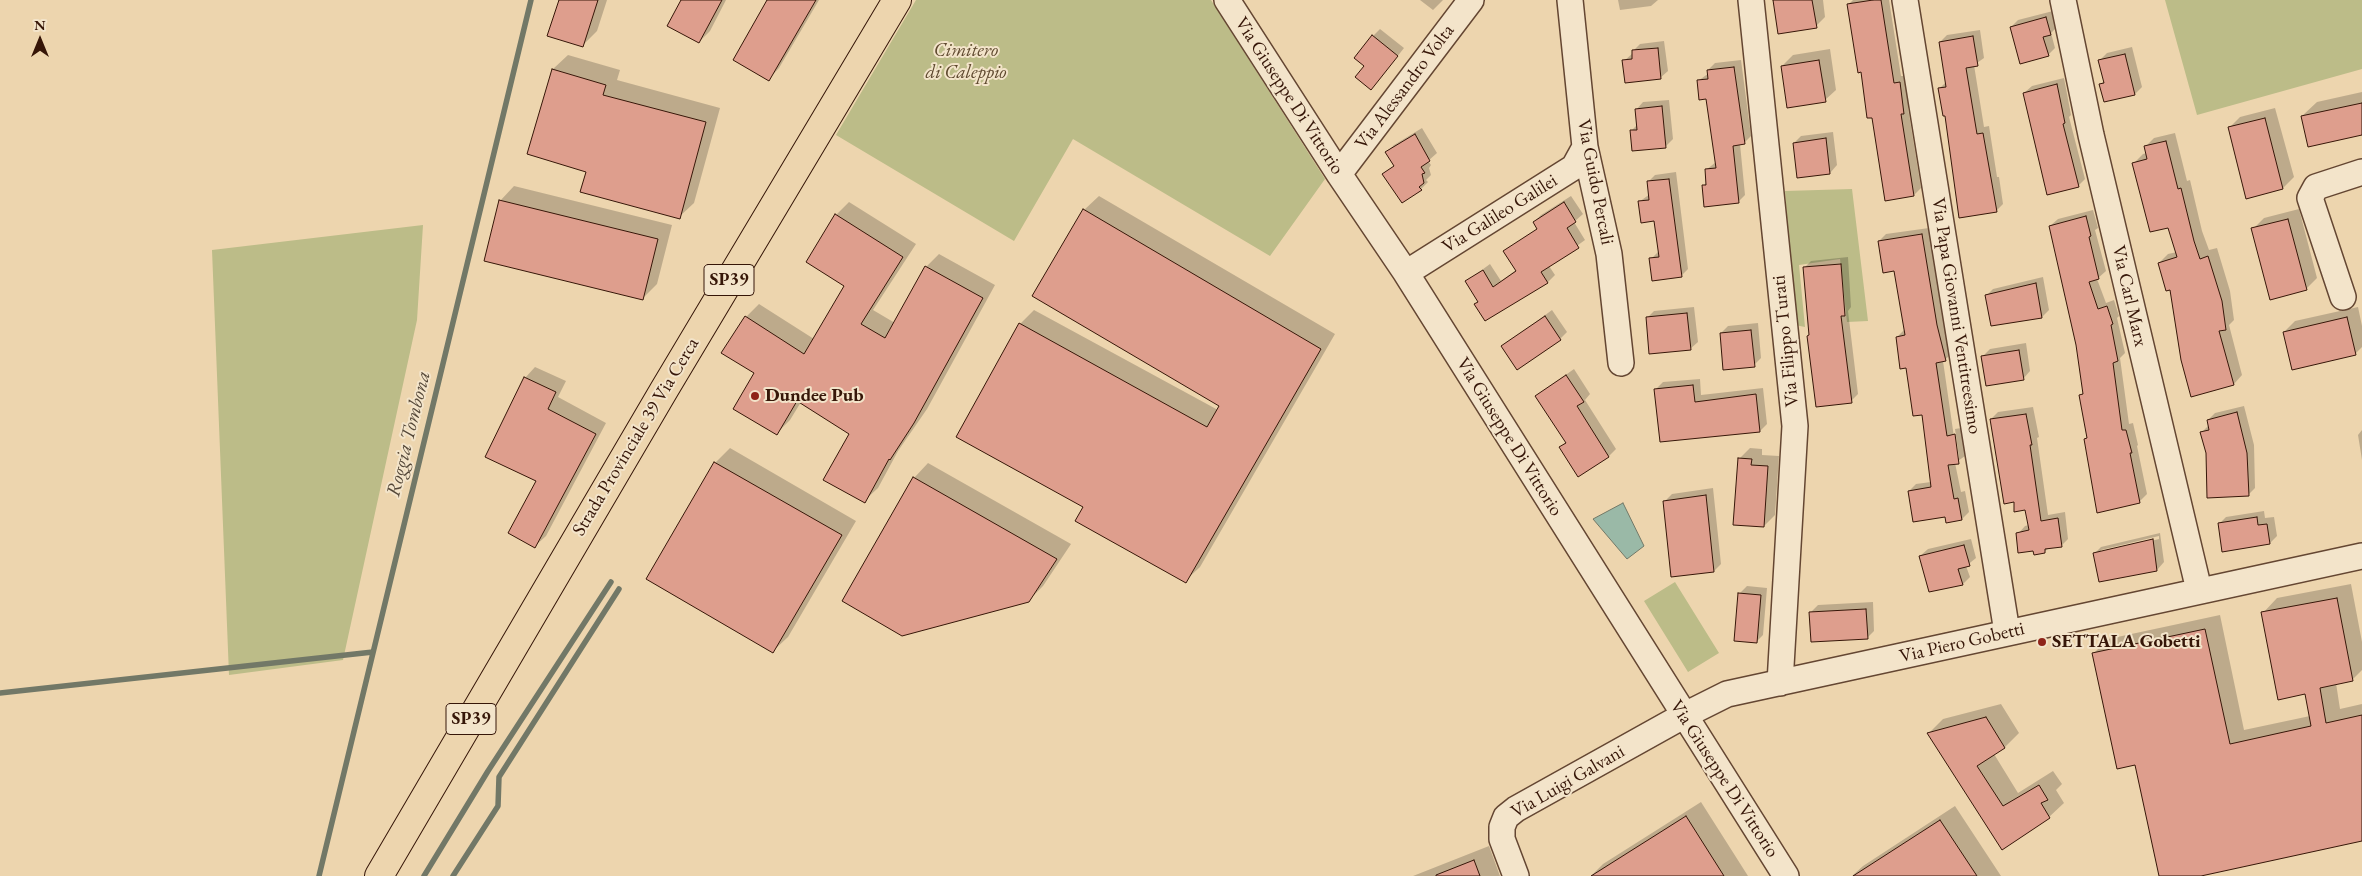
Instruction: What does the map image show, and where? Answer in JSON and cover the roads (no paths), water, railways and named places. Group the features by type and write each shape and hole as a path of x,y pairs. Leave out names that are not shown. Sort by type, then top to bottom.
{"main road":[{"name":"Strada Provinciale 39 Via Cerca","path":"379,876 668,382 897,0"}],"street":[{"name":"Via Giuseppe Di Vittorio","path":"1227,0 1339,174 1406,273 1683,716 1786,876"},
{"name":"Via Alessandro Volta","path":"1339,174 1471,0"},
{"name":"Via Guido Percali","path":"1570,0 1585,147 1609,254 1620,363"},
{"name":"Via Filippo Turati","path":"1751,0 1795,426 1780,683"},
{"name":"Via Papa Giovanni Ventitreesimo","path":"1905,0 2007,632"},
{"name":"Via Carl Marx","path":"2063,0 2091,136 2199,590"},
{"name":"Via Galileo Galilei","path":"1406,273 1574,167 1585,147"},
{"path":"2343,297 2310,198 2316,188 2362,172"},
{"name":"Via Piero Gobetti","path":"1683,716 1728,694 2362,556"},
{"name":"Via Luigi Galvani","path":"1516,876 1502,839 1502,827 1506,817 1516,809 1683,716"}],"waterway":[{"name":"Roggia Tombona","path":"319,876 531,0"},
{"path":"424,876 488,771 611,582"},
{"path":"453,876 498,806 499,777 619,589"},
{"path":"0,693 373,652"}],"place":[{"name":"Dundee Pub","path":"755,396"},
{"name":"SETTALA Gobetti","path":"2042,642"}],"park label":[{"name":"Cimitero di Caleppio","path":"966,62"}]}
